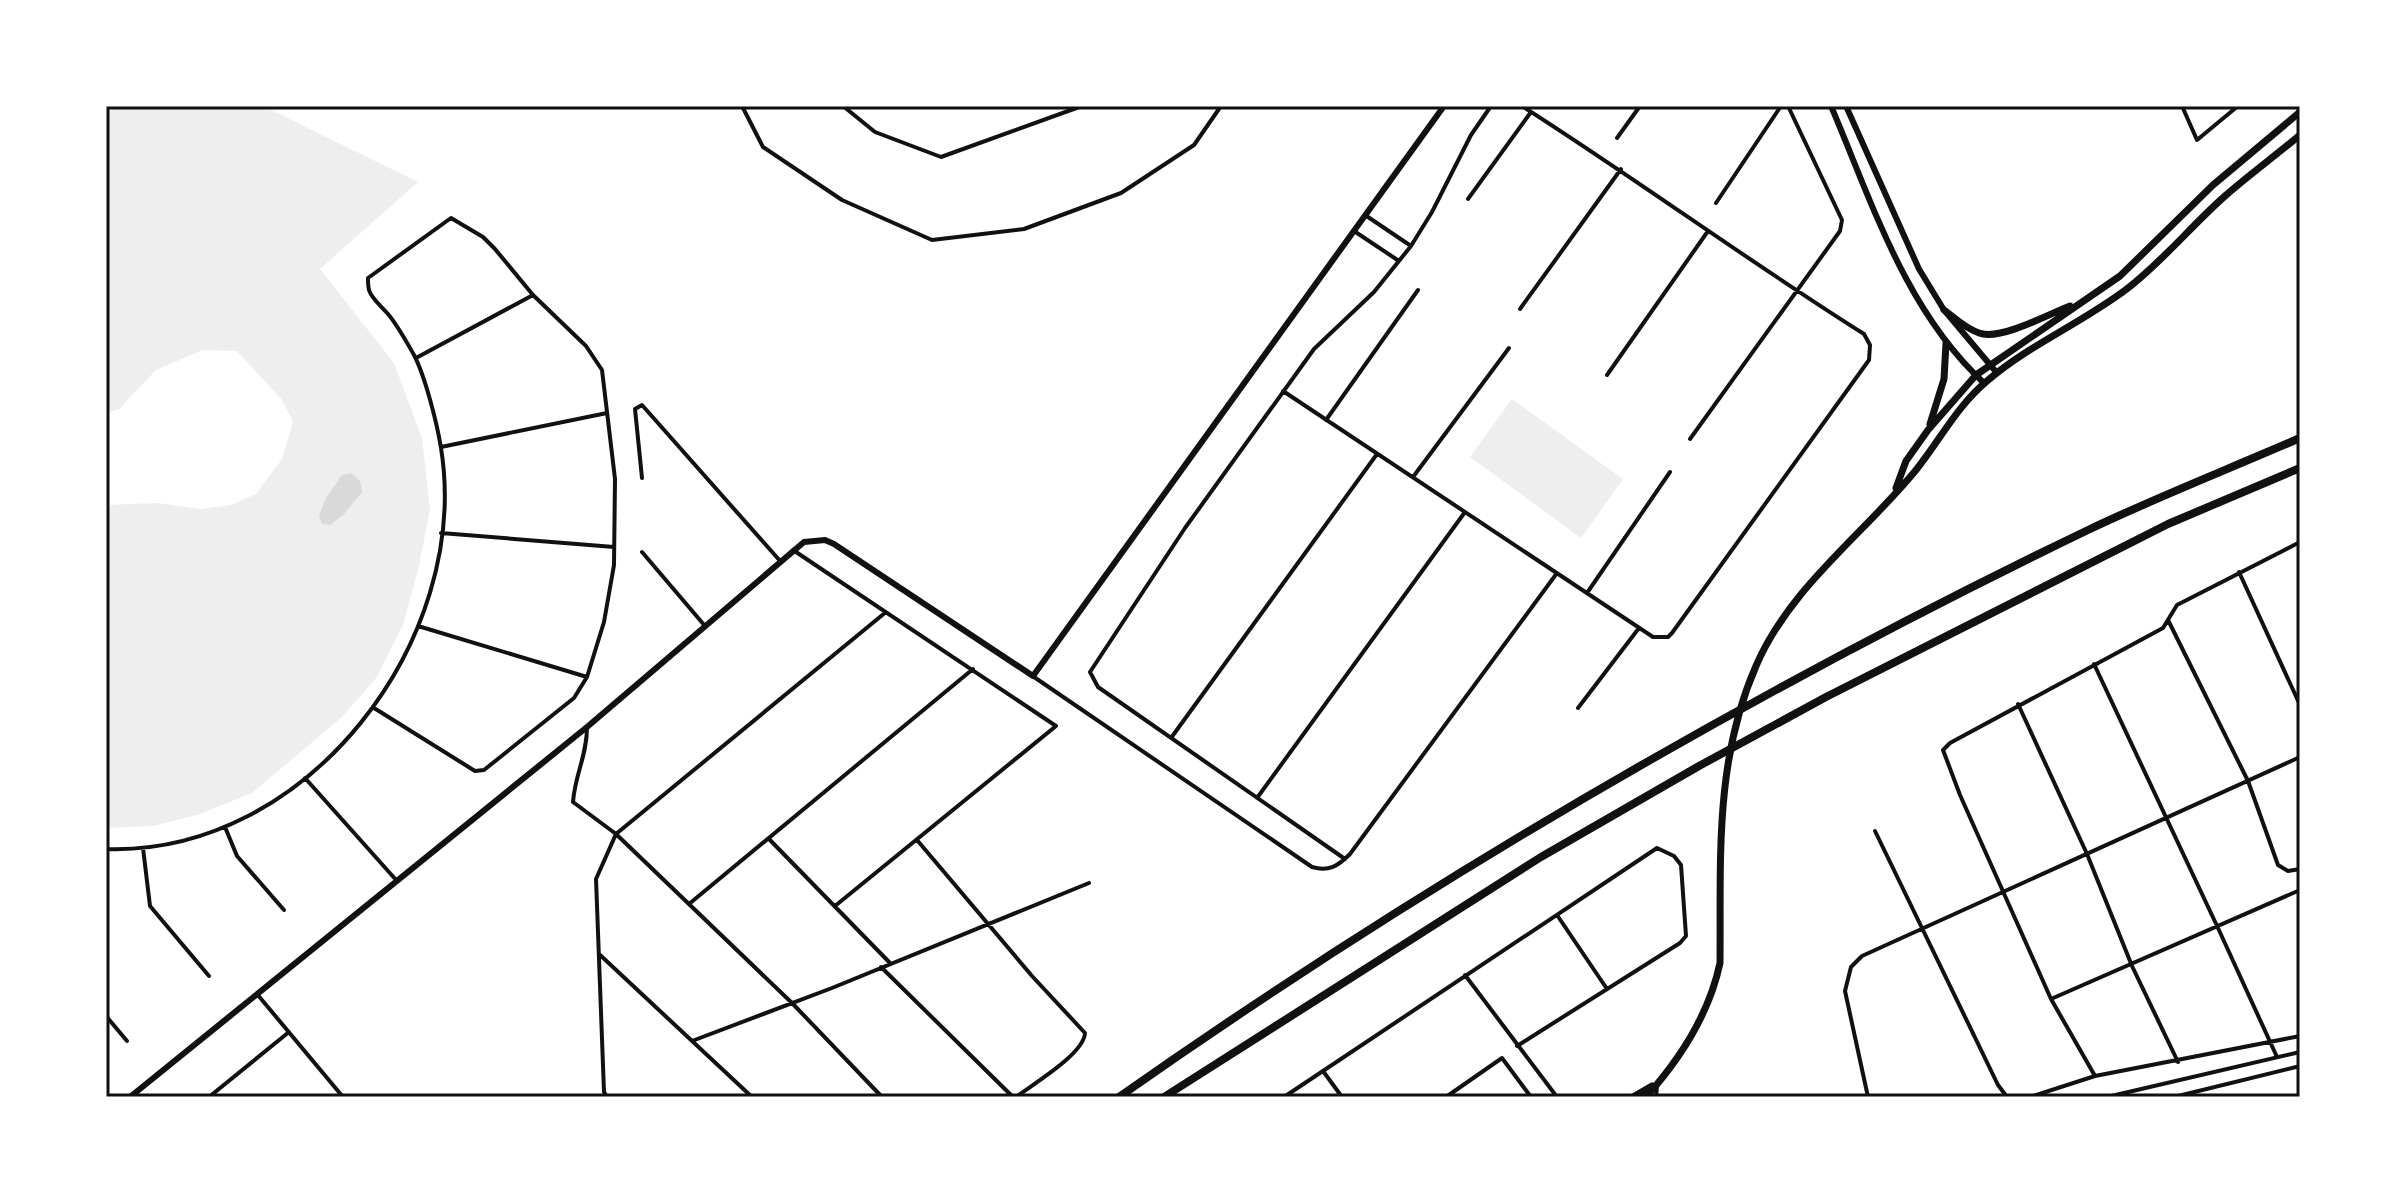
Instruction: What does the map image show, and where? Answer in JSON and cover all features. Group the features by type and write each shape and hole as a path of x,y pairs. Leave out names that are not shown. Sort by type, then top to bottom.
{"highway":[{"path":"1119,1097 1290,980 1428,891 1807,671 2090,529 2300,438"},
{"path":"1164,1097 1541,857 1699,766 1826,697 2168,524 2300,468"}],"main road":[{"path":"1896,490 1906,461 1928,430 1976,375 2120,276 2213,185 2300,112"},
{"path":"1646,1097 1682,1052 1715,988 1720,963 1721,800 1726,762 1756,665 1782,620 1817,575 1915,471 1960,407 1984,383 2129,287 2224,196 2300,135"},
{"path":"1944,310 1970,329 1990,335 2083,301"},
{"path":"1928,430 1944,379 1946,343"},
{"path":"1633,1097 1658,1083"}],"street":[{"path":"742,106 763,147 842,200 932,240 1024,229 1121,193 1194,145 1221,106"},
{"path":"843,106 875,132 941,157 1082,106"},
{"path":"1033,676 1444,106"},
{"path":"1345,859 1098,687 1090,672 1185,528 1314,349 1374,292 1411,246 1471,135 1491,106"},
{"path":"1283,391 1653,637 1668,637 1869,360 1870,345 1864,334 1708,231 1621,169 1522,106"},
{"path":"1617,138 1640,106"},
{"path":"1716,203 1781,106"},
{"path":"1690,439 1838,237 1842,220 1788,106"},
{"path":"1831,106 1909,286 1946,343 1984,383"},
{"path":"1846,106 1919,269 1944,310 1997,373"},
{"path":"2182,106 2197,140 2238,106"},
{"path":"1468,199 1531,112"},
{"path":"1520,309 1621,169"},
{"path":"1861,177 1875,170"},
{"path":"1365,215 1411,246"},
{"path":"106,849 143,848 185,841 225,827 267,804 305,778 344,743 374,708 400,665 430,591 445,494 441,447 416,358 369,291 368,278 451,218 483,237 533,295 586,346 602,370 615,479 615,547 604,622 587,677 574,698 484,770 475,771 374,708"},
{"path":"1354,230 1399,261"},
{"path":"1607,375 1708,231"},
{"path":"1326,420 1418,290"},
{"path":"416,358 533,295"},
{"path":"1413,477 1509,348"},
{"path":"642,478 635,409 642,405 781,562"},
{"path":"441,447 608,413"},
{"path":"1171,738 1377,454"},
{"path":"1587,593 1670,472"},
{"path":"1257,798 1465,512"},
{"path":"441,533 615,547"},
{"path":"130,1097 587,727 804,542 825,540 834,544 1312,867 1323,870 1335,867 1345,859 1557,573"},
{"path":"2095,1076 2051,999 1947,767 1943,750 2018,704 2163,628 2177,605 2300,542"},
{"path":"793,550 1056,726 835,906"},
{"path":"642,552 705,626"},
{"path":"2239,572 2300,705"},
{"path":"607,1097 604,1092 596,879 616,834 886,612"},
{"path":"2168,620 2248,781 2278,865 2288,871 2300,869"},
{"path":"418,626 587,677"},
{"path":"1578,708 1639,628"},
{"path":"2094,664 2277,1057"},
{"path":"689,904 973,669"},
{"path":"2018,704 2087,854 2132,966 2178,1062"},
{"path":"587,727 587,747 573,802 616,834 792,1003 882,1097"},
{"path":"1868,1097 1845,991 1851,967 1862,956 2300,757"},
{"path":"305,778 397,881"},
{"path":"225,827 237,856 284,910"},
{"path":"1875,831 1998,1085 2007,1097"},
{"path":"768,839 890,963"},
{"path":"881,967 1014,1097 1053,1070 1080,1046 1085,1033 1032,976 917,840"},
{"path":"143,848 150,906 209,976"},
{"path":"1284,1097 1657,848 1674,856 1681,865 1686,936 1680,943 1517,1046"},
{"path":"692,1041 1089,883"},
{"path":"2051,999 2298,891 2300,900"},
{"path":"1557,915 1607,989"},
{"path":"599,954 752,1097"},
{"path":"1465,975 1557,1097"},
{"path":"257,994 343,1097"},
{"path":"106,1016 127,1041"},
{"path":"209,1097 289,1032"},
{"path":"2030,1097 2095,1076 2300,1036"},
{"path":"2107,1097 2300,1052"},
{"path":"1446,1097 1502,1058 1531,1097"},
{"path":"2174,1097 2300,1066"},
{"path":"1323,1071 1342,1097"},
{"path":"1656,1097 1658,1083"}],"shaded area":[{"path":"106,106 263,106 418,182 320,269 394,363 422,438 430,509 403,625 377,677 342,717 252,793 200,814 153,826 106,828 106,505 157,503 201,509 231,505 256,494 282,459 293,422 282,400 237,351 203,350 156,370 119,409 106,413"},
{"path":"1512,399 1623,479 1581,538 1470,457"},
{"path":"351,473 360,481 362,492 344,514 330,525 322,524 319,515 326,498 342,475"}]}
